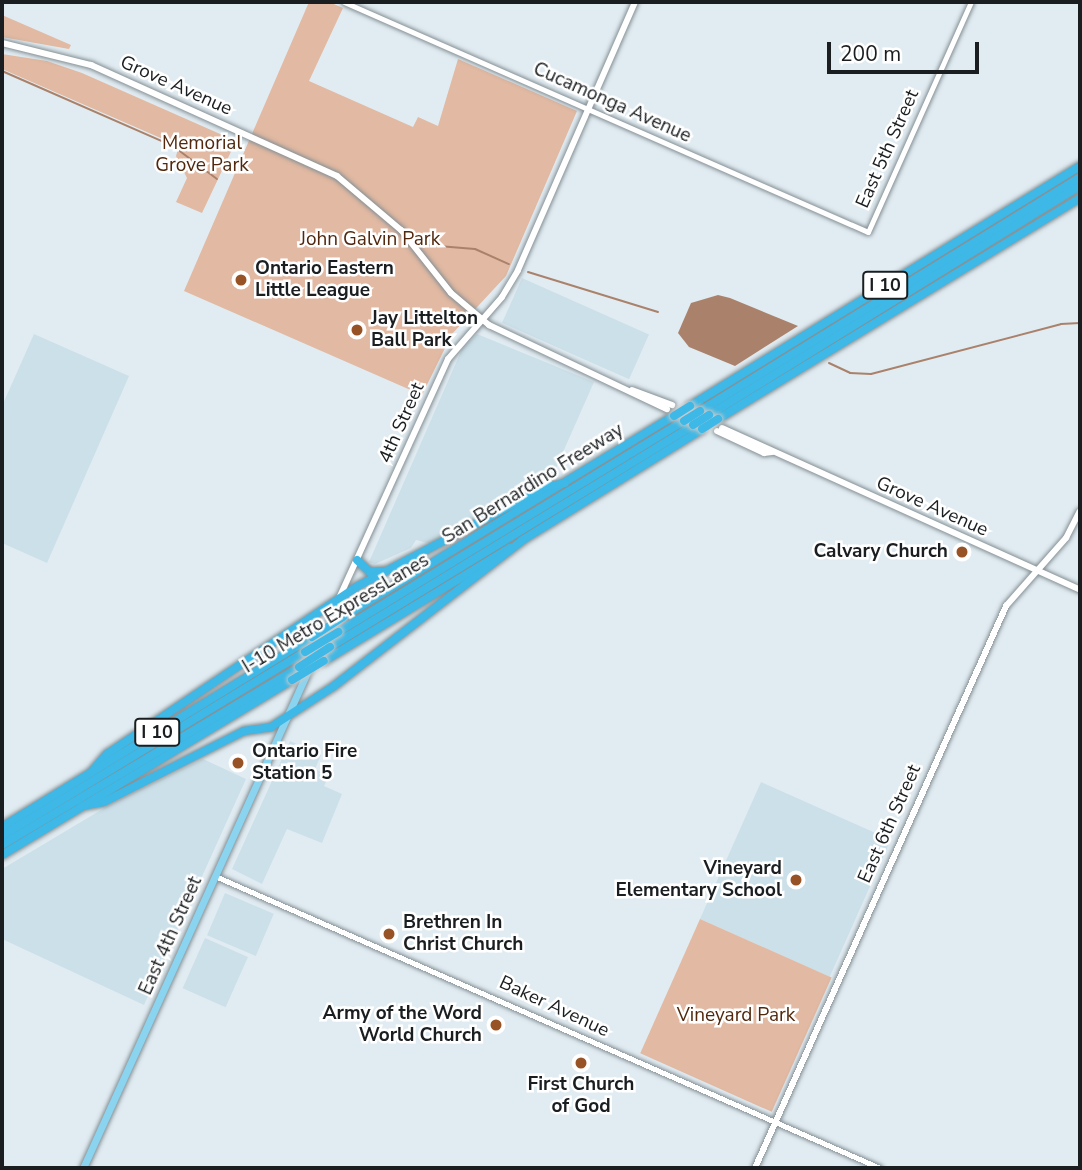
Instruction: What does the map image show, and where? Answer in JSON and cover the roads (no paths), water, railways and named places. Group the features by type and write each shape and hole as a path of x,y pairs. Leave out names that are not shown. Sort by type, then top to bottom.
{"highway":[{"name":"San Bernardino Freeway","path":"2,827 565,483 671,410 690,406 1080,166"},
{"name":"I-10 Metro ExpressLanes","path":"2,836 684,421 1051,195 1080,174"},
{"name":"I-10 Metro ExpressLanes","path":"2,845 299,667 1080,186"},
{"name":"I 10","path":"2,855 1080,198"},
{"path":"942,271 1009,240"},
{"path":"92,771 107,754 340,598 546,487 565,483"},
{"path":"82,806 104,802 244,731 271,727 334,686 427,610 499,563 524,539"},
{"path":"357,559 373,573 400,565"}],"main road":[{"name":"4th Street","path":"287,717 448,359 502,297 519,267 635,2"},
{"name":"Grove Avenue","path":"2,43 91,65 337,176 401,230 439,279 481,319 671,410"},
{"name":"Grove Avenue","path":"719,430 764,453 772,452 1080,590"},
{"name":"East 6th Street","path":"755,1168 1006,606 1066,538 1080,511"},
{"name":"East 4th Street","path":"83,1168 287,717"}],"street":[{"name":"Cucamonga Avenue","path":"344,2 868,232"},
{"name":"East 5th Street","path":"868,232 971,2"},
{"name":"Baker Avenue","path":"215,876 880,1168"}],"waterway":[{"path":"2,71 173,146 217,179"},
{"path":"426,245 475,249 509,264"},
{"path":"528,272 658,312"},
{"path":"829,363 850,373 871,374 1061,324 1080,323"}],"place":[{"name":"Ontario Eastern Little League","path":"241,280"},
{"name":"Jay Littelton Ball Park","path":"357,330"},
{"name":"Calvary Church","path":"962,552"},
{"name":"Ontario Fire Station 5","path":"238,763"},
{"name":"Vineyard Elementary School","path":"796,880"},
{"name":"Brethren In Christ Church","path":"389,934"},
{"name":"Army of the Word World Church","path":"496,1025"},
{"name":"First Church of God","path":"581,1063"}],"park label":[{"name":"Memorial Grove Park","path":"202,155"},
{"name":"John Galvin Park","path":"370,240"},
{"name":"Vineyard Park","path":"736,1016"}]}
